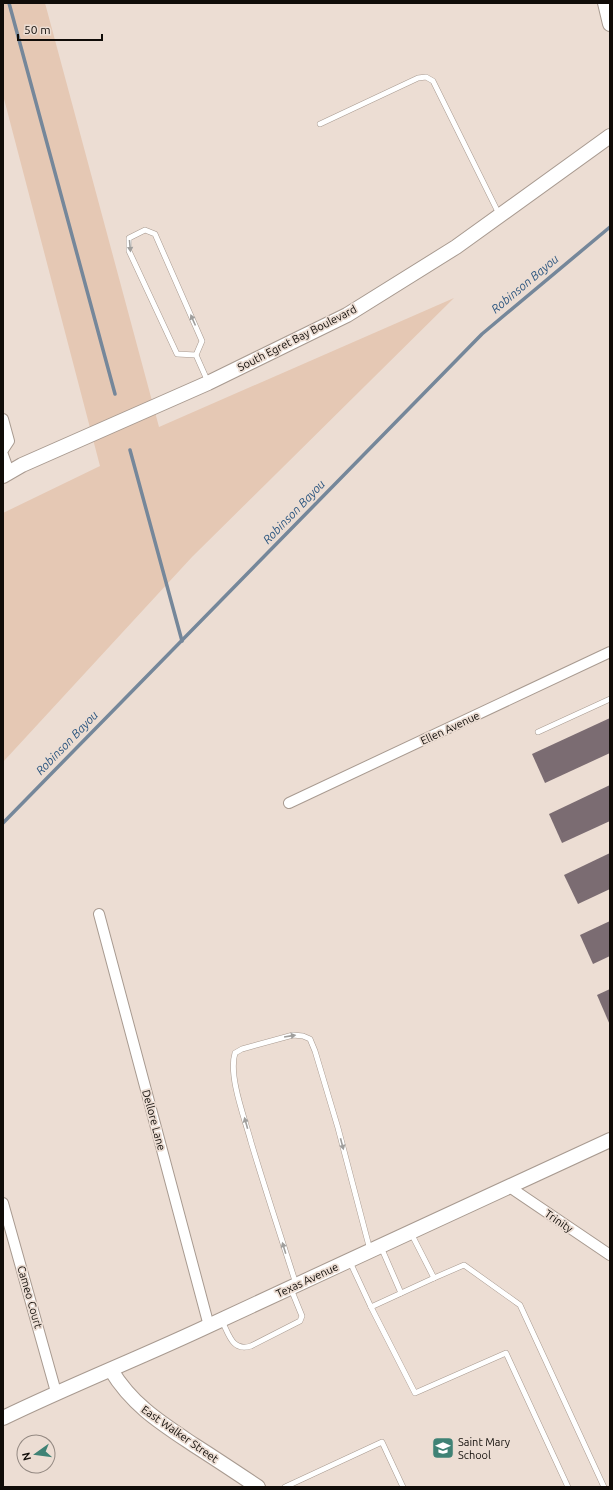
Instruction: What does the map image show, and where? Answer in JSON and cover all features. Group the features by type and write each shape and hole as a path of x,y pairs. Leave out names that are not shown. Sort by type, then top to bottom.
{"street":[{"path":"605,3 610,24"},
{"name":"South Egret Bay Boulevard","path":"6,474 22,465 208,383 347,315 456,247 610,136"},
{"path":"3,419 9,441 3,450"},
{"path":"3,455 6,474"},
{"name":"Ellen Avenue","path":"290,803 610,652"},
{"name":"Dellore Lane","path":"99,914 209,1326"},
{"name":"Texas Avenue","path":"3,1418 56,1392 111,1370 209,1326 610,1140"},
{"name":"Trinity","path":"508,1186 610,1255"},
{"name":"Cameo Court","path":"3,1203 56,1392"},
{"name":"East Walker Street","path":"111,1370 116,1379 142,1408 158,1421 258,1487"}],"lane":[{"path":"320,124 418,78 426,77 433,81 500,215"},
{"path":"196,355 177,354 129,251 129,238 145,230 154,234 202,341 196,355 208,383"},
{"path":"538,732 610,699"},
{"path":"222,1320 234,1344 238,1348 244,1348 300,1322 302,1316 238,1095 233,1061 235,1053 242,1049 293,1035 303,1036 310,1039 315,1051 375,1248 401,1293"},
{"path":"410,1232 434,1278"},
{"path":"349,1260 371,1307 416,1393 506,1353 568,1487"},
{"path":"371,1307 464,1266 520,1305 604,1487"},
{"path":"285,1487 382,1442 403,1487"}],"shaded area":[{"path":"3,3 45,3 159,427 454,298 192,557 3,762 3,513 100,466 3,95"}],"building":[{"path":"610,718 610,753 545,783 532,754"},
{"path":"610,785 610,821 562,843 549,814"},
{"path":"610,853 610,889 578,904 564,875"},
{"path":"610,921 610,956 593,964 580,935"},
{"path":"610,989 610,1025 597,995"}],"waterway":[{"path":"9,3 115,394"},
{"name":"Robinson Bayou","path":"3,823 482,334 610,227"},
{"path":"130,450 182,641"}],"place":[{"name":"Saint Mary School","path":"443,1448"}]}
